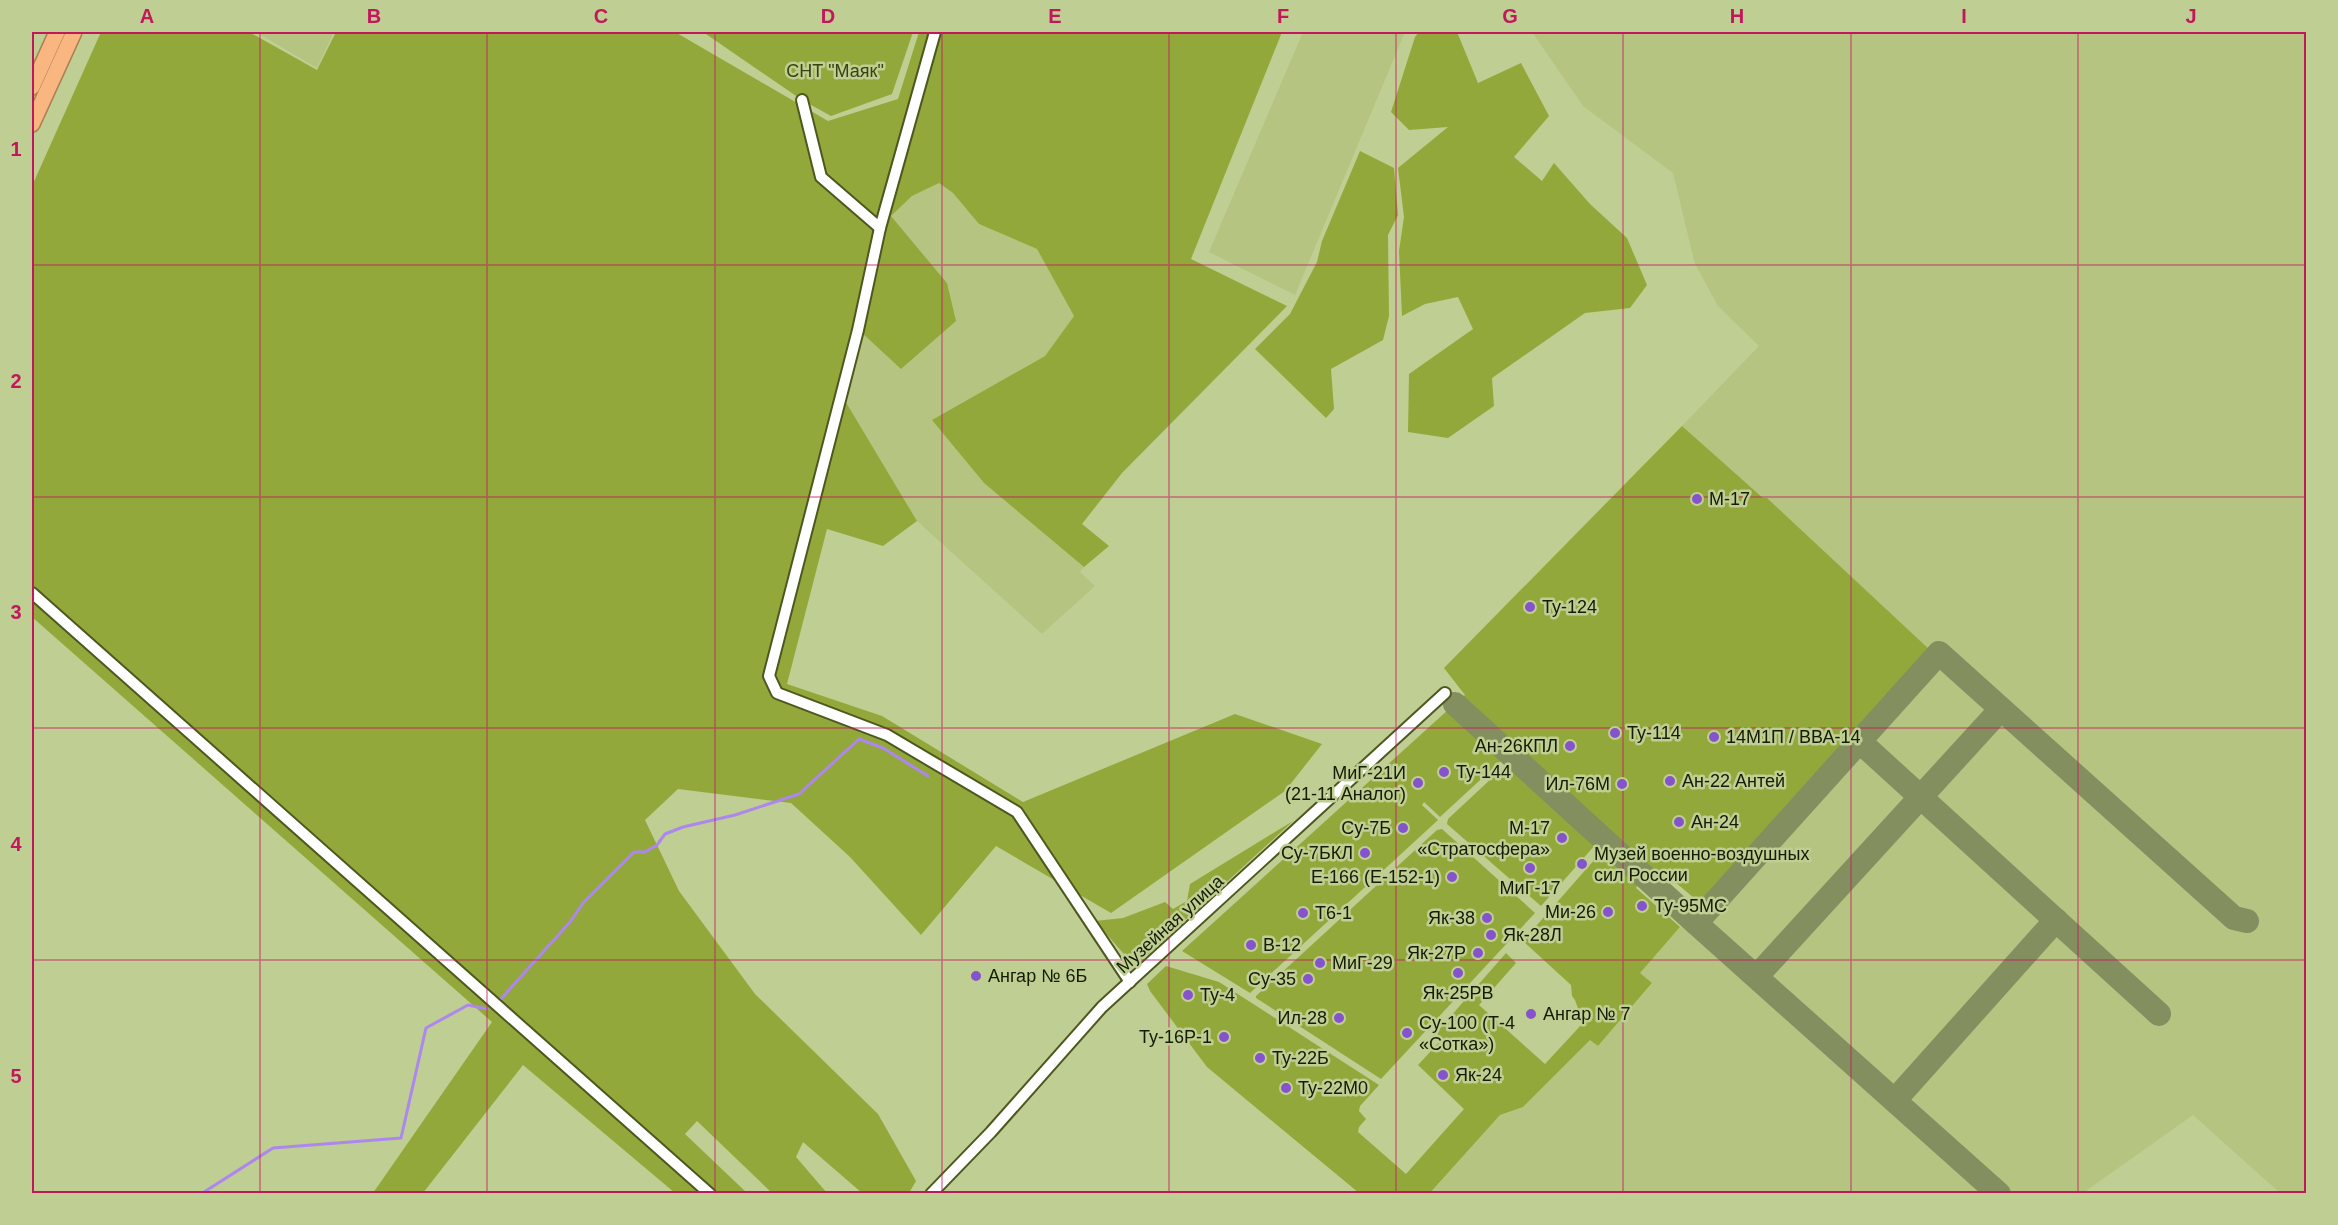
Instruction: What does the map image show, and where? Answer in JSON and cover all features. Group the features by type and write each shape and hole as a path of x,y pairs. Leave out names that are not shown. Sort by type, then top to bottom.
{"highway":[{"path":"32,87 57,32"},
{"path":"32,124 74,32"}],"street":[{"path":"935,32 880,228 858,330 769,676 777,693 887,735 1017,812 1130,981"},
{"path":"802,100 821,177 880,228"},
{"path":"32,592 710,1194"},
{"name":"Музейная улица","path":"931,1194 991,1132 1102,1007 1445,693"}],"shaded area":[{"path":"256,32 334,32 317,68"},
{"path":"1303,32 1405,32 1295,295 1209,252"},
{"path":"1532,32 2306,32 2306,1193 2280,1193 2193,1115 2083,1193 1430,1194 1500,1115 1523,1107 1590,1039 1598,1046 1652,984 1639,973 1930,651 1767,498 1763,498 1682,426 1759,346 1718,306 1695,264 1673,173 1583,106"},
{"path":"939,183 953,193 979,224 1037,249 1074,316 1045,356 933,420 984,483 1084,567 1080,572 1095,586 1042,634 917,521 844,399 860,332 947,283 891,216 912,196"}],"green space":[{"path":"101,32 249,32 317,70 336,32 675,32 828,121 898,99 919,32 1282,32 1191,259 1287,306 1122,473 1082,524 1109,546 1084,567 984,483 932,420 1045,356 1074,316 1037,249 979,224 953,193 939,183 912,196 891,216 947,283 956,321 901,369 861,332 844,399 917,521 883,546 827,529 787,684 882,716 1023,802 1235,714 1322,744 1285,791 1111,913 996,846 921,935 850,857 791,803 678,789 645,820 679,891 755,994 878,1114 916,1181 909,1193 862,1193 803,1142 796,1157 827,1193 772,1193 697,1121 685,1134 747,1193 675,1193 523,1065 423,1193 373,1193 492,1022 32,617 32,186"},
{"name":"СНТ \"Маяк\"","path":"703,32 913,32 892,94 831,116 802,100"},
{"path":"1419,32 1457,32 1478,83 1521,63 1549,116 1514,157 1542,181 1554,163 1590,204 1627,238 1647,285 1630,308 1585,313 1492,378 1494,406 1448,438 1408,432 1409,374 1473,329 1458,297 1425,304 1402,316 1399,251 1404,217 1398,168 1448,127 1409,130 1391,112 1415,37"},
{"path":"1360,151 1394,168 1398,215 1388,235 1389,316 1383,340 1331,369 1334,409 1326,418 1255,349 1290,314 1317,262 1322,241"},
{"path":"1682,426 1763,498 1767,498 1931,651 1701,904 1661,870 1651,870 1461,698 1465,695 1444,668"},
{"path":"1449,709 1503,759 1440,817 1424,802 1422,805 1438,820 1250,993 1182,951"},
{"path":"1508,763 1596,842 1541,906 1447,824 1448,819"},
{"path":"1293,821 1143,959 1130,961 1095,921 1123,918 1165,902 1173,909 1187,901 1190,884"},
{"path":"1442,829 1535,913 1381,1079 1256,996 1437,830"},
{"path":"1603,850 1640,882 1636,888 1680,927 1640,973 1652,983 1598,1046 1590,1040 1523,1107 1500,1115 1430,1193 1359,1193 1207,1067 1147,984 1166,966 1219,982 1379,1085 1360,1106 1359,1111 1366,1119 1358,1132 1406,1174 1464,1109 1418,1065 1442,1039 1436,1033 1506,953 1516,963 1479,1005 1545,1064 1583,1023 1572,996 1571,985 1523,941"}],"waterway":[{"path":"500,1000 570,922 583,903 634,852 645,852 657,845 665,834 683,827 735,815 799,794 859,739 883,748 928,776"},
{"path":"201,1194 273,1148 401,1138 426,1028 468,1005 487,1009"}],"taxiway":[{"path":"1696,923 1939,653 2234,918 2247,921"},
{"path":"1455,704 1999,1194"},
{"path":"1757,976 2001,709"},
{"path":"1859,741 2159,1014"},
{"path":"1895,1100 2056,920"}],"place":[{"name":"М-17","path":"1697,499"},
{"name":"Ту-124","path":"1530,607"},
{"name":"Ту-114","path":"1615,733"},
{"name":"14М1П / ВВА-14","path":"1714,737"},
{"name":"Ан-26КПЛ","path":"1570,746"},
{"name":"Ту-144","path":"1444,772"},
{"name":"Ан-22 Антей","path":"1670,781"},
{"name":"МиГ-21И (21-11 Аналог)","path":"1418,783"},
{"name":"Ил-76М","path":"1622,784"},
{"name":"Ан-24","path":"1679,822"},
{"name":"Су-7Б","path":"1403,828"},
{"name":"М-17 «Стратосфера»","path":"1562,838"},
{"name":"Су-7БКЛ","path":"1365,853"},
{"name":"Музей военно-воздушных сил России","path":"1582,864"},
{"name":"МиГ-17","path":"1530,868"},
{"name":"Е-166 (Е-152-1)","path":"1452,877"},
{"name":"Ту-95МС","path":"1642,906"},
{"name":"Ми-26","path":"1608,912"},
{"name":"Т6-1","path":"1303,913"},
{"name":"Як-38","path":"1487,918"},
{"name":"Як-28Л","path":"1491,935"},
{"name":"В-12","path":"1251,945"},
{"name":"Як-27Р","path":"1478,953"},
{"name":"МиГ-29","path":"1320,963"},
{"name":"Як-25РВ","path":"1458,973"},
{"name":"Ангар № 6Б","path":"976,976"},
{"name":"Су-35","path":"1308,979"},
{"name":"Ту-4","path":"1188,995"},
{"name":"Ангар № 7","path":"1531,1014"},
{"name":"Ил-28","path":"1339,1018"},
{"name":"Су-100 (Т-4 «Сотка»)","path":"1407,1033"},
{"name":"Ту-16Р-1","path":"1224,1037"},
{"name":"Ту-22Б","path":"1260,1058"},
{"name":"Як-24","path":"1443,1075"},
{"name":"Ту-22М0","path":"1286,1088"}]}
